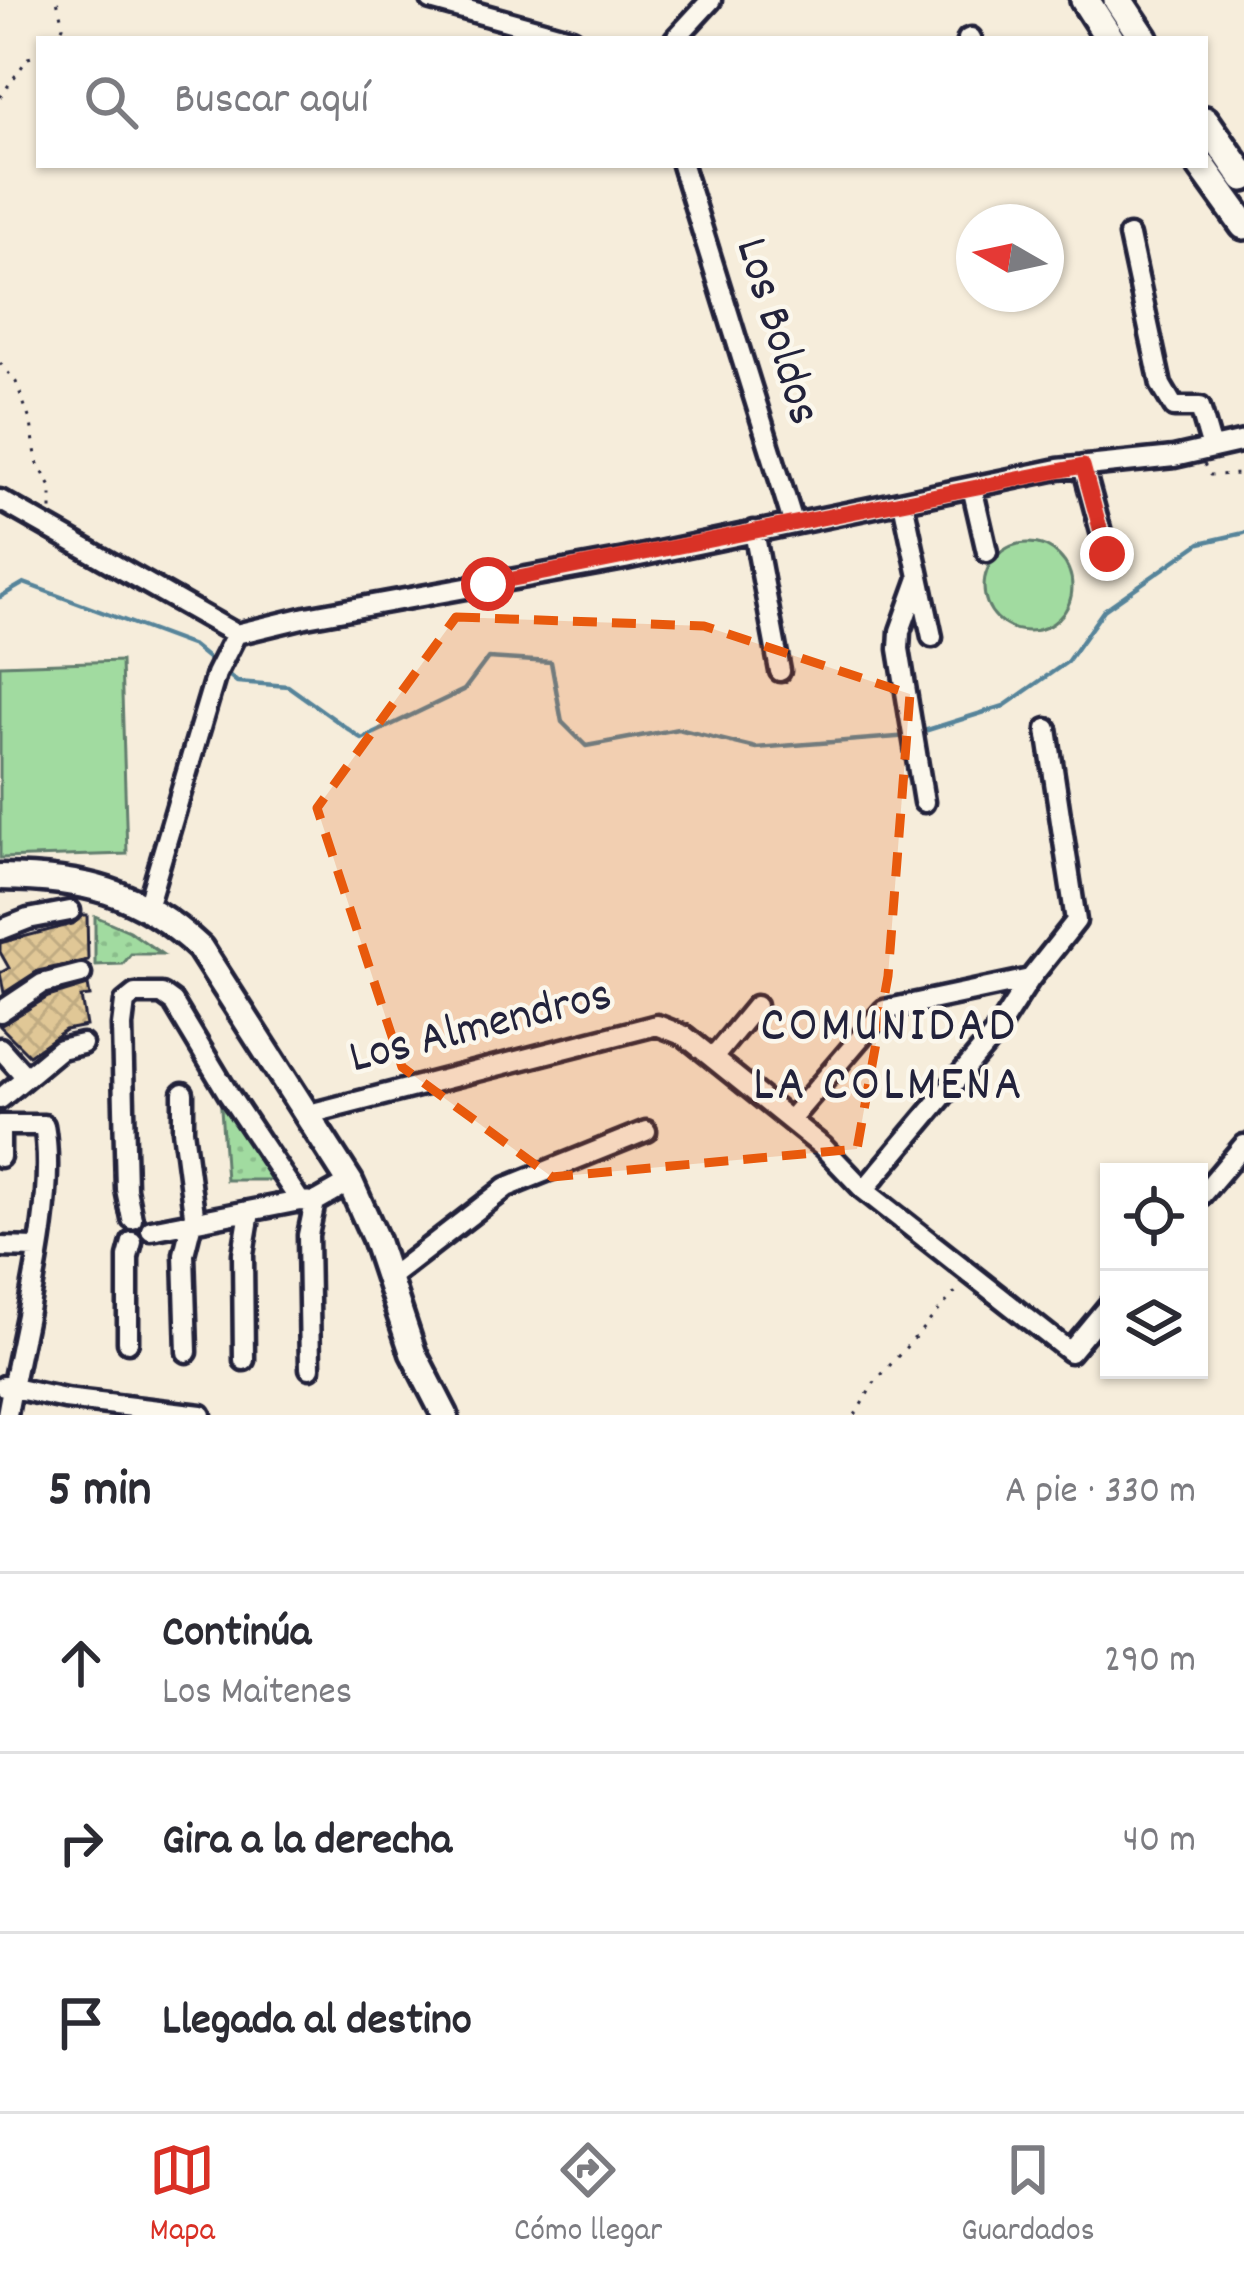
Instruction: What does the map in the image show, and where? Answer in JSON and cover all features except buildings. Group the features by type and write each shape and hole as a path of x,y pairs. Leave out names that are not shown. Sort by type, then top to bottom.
{"highway":[{"path":"1084,0 1108,36"},
{"path":"1118,0 1142,36"},
{"path":"1208,126 1244,177"},
{"path":"1203,168 1244,225"}],"main road":[{"path":"0,878 75,880 107,889 147,907 200,948 350,1182 413,1353 445,1415"}],"street":[{"path":"431,0 561,36"},
{"path":"678,36 712,0"},
{"name":"Los Boldos","path":"683,168 793,522"},
{"path":"1129,236 1161,385 1174,407 1200,407 1205,450"},
{"path":"0,500 236,634 306,617 625,560 972,487 1244,441"},
{"path":"1083,466 1107,554"},
{"path":"972,487 987,552"},
{"path":"903,502 932,637"},
{"path":"754,531 780,671"},
{"path":"919,578 898,649 924,802"},
{"path":"147,907 216,674 236,634"},
{"path":"864,1190 994,1035 1076,921 1047,729"},
{"path":"0,930 70,911"},
{"path":"0,1012 42,984 82,974"},
{"path":"790,1120 884,1010 1030,979"},
{"path":"128,1342 132,1242 125,1229 133,1208 126,1189 122,1026 125,1002 135,994 158,993 173,1001 229,1095 307,1201 310,1368"},
{"path":"712,1058 756,1006"},
{"name":"Los Almendros","path":"304,1114 656,1025 685,1036 824,1147 864,1190 1070,1352 1100,1316"},
{"path":"0,1099 60,1049 82,1044"},
{"path":"0,1048 25,1076"},
{"path":"183,1093 194,1222 184,1254 187,1352"},
{"path":"0,1157 0,1124 44,1125 48,1148 37,1247 21,1337 6,1386 7,1415"},
{"path":"388,1279 507,1187 646,1131"},
{"path":"1208,1187 1244,1145"},
{"path":"132,1242 143,1243 151,1230 307,1201 350,1182"},
{"path":"244,1360 244,1231 250,1212"},
{"path":"132,1220 145,1220 151,1230"},
{"path":"0,1247 37,1247"},
{"path":"0,1333 21,1337"},
{"path":"6,1386 122,1410 201,1415"}],"path":[{"path":"57,0 63,26 58,36"},
{"path":"0,97 28,58 36,57"},
{"path":"0,363 16,382 32,423 37,462 51,487 52,507 45,526"},
{"path":"1205,450 1210,475 1244,474"},
{"path":"855,1415 874,1383 972,1273"}],"highlighted area":[{"path":"456,617 704,626 910,694 888,976 857,1149 552,1177 402,1067 317,808"}],"green space":[{"path":"1028,543 1045,546 1059,556 1069,570 1069,604 1059,618 1045,628 1028,631 1011,628 997,618 987,604 984,587 987,570 997,556 1011,546"},
{"path":"121,661 127,854 0,858 0,665"},
{"path":"95,916 129,931 162,954 131,954 123,964 95,965"},
{"path":"220,1094 275,1180 226,1180"}],"waterway":[{"path":"921,732 1004,706 1067,662 1104,610 1200,543 1244,533"},
{"path":"0,597 24,583 193,646 215,664"},
{"path":"224,671 237,682 288,686 362,739 464,690 488,658 551,662 562,722 586,746 678,729 756,748 910,736"}],"district":[{"name":"COMUNIDAD LA COLMENA","path":"889,1058"}],"route":[{"path":"488,584 1083,466 1107,554"}]}
